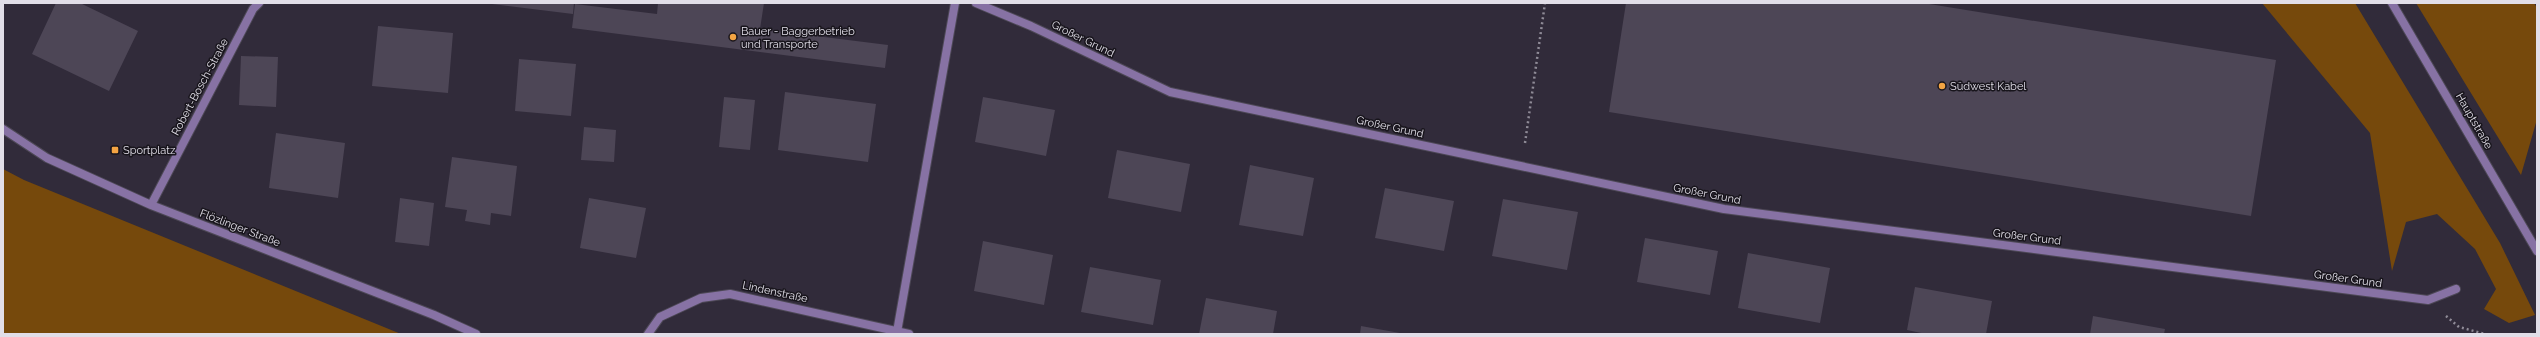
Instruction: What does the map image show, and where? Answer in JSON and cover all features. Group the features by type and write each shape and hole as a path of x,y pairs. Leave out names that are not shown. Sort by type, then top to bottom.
{"street":[{"name":"Robert-Bosch-Straße","path":"151,205 253,9 259,3"},
{"path":"897,332 955,3"},
{"name":"Großer Grund","path":"976,3 1030,26 1170,92 1724,210 2428,300 2456,289"},
{"name":"Hauptstraße","path":"2392,3 2537,251"},
{"name":"Flözlinger Straße","path":"3,129 47,158 151,205 434,315 476,334"},
{"name":"Lindenstraße","path":"648,334 660,317 701,298 730,294 908,334"}],"path":[{"path":"1522,167 1545,3"},
{"path":"2428,300 2459,327 2485,334"}],"shaded area":[{"path":"2262,3 2355,3 2500,243 2535,315 2509,323 2484,309 2496,289 2475,249 2437,214 2406,222 2392,271 2370,133"},
{"path":"2416,3 2534,3 2537,8 2537,119 2521,175"},
{"path":"3,169 24,180 401,334 3,334"}],"building":[{"path":"56,3 80,3 138,31 109,91 32,54"},
{"path":"484,3 574,3 573,14"},
{"name":"Bauer - Baggerbetrieb und Transporte","path":"658,3 764,3 760,29 888,45 885,68 572,28 575,4 657,14"},
{"name":"Südwest Kabel","path":"1626,3 1923,3 2276,60 2251,216 1609,112"},
{"path":"378,26 453,33 448,93 372,86"},
{"path":"241,56 278,57 276,107 239,105"},
{"path":"519,59 576,64 571,116 515,111"},
{"path":"785,92 876,104 868,162 778,150"},
{"path":"724,97 755,100 750,150 719,147"},
{"path":"983,97 1055,110 1046,156 975,142"},
{"path":"584,127 616,130 614,162 581,160"},
{"path":"276,133 345,143 338,198 269,188"},
{"path":"1117,150 1190,164 1181,212 1108,198"},
{"path":"452,157 517,166 511,216 491,213 490,225 465,221 467,210 445,207"},
{"path":"1250,165 1314,178 1303,236 1239,225"},
{"path":"1385,188 1454,201 1444,251 1375,238"},
{"path":"400,198 434,203 429,246 395,242"},
{"path":"589,198 646,208 636,258 580,248"},
{"path":"1503,199 1578,212 1567,270 1492,256"},
{"path":"1645,238 1718,251 1710,295 1637,282"},
{"path":"983,241 1053,255 1044,305 974,291"},
{"path":"1748,253 1830,268 1820,323 1738,308"},
{"path":"1090,267 1161,280 1153,325 1081,312"},
{"path":"1915,287 1992,301 1986,334 1926,334 1907,330"},
{"path":"1206,298 1277,311 1273,334 1199,334"},
{"path":"2093,316 2165,329 2164,334 2090,334"},
{"path":"1361,326 1400,333 1400,334 1360,334"}],"place":[{"name":"Bauer - Baggerbetrieb und Transporte","path":"733,37"},
{"name":"Südwest Kabel","path":"1942,86"},
{"name":"Sportplatz","path":"115,150"}]}
